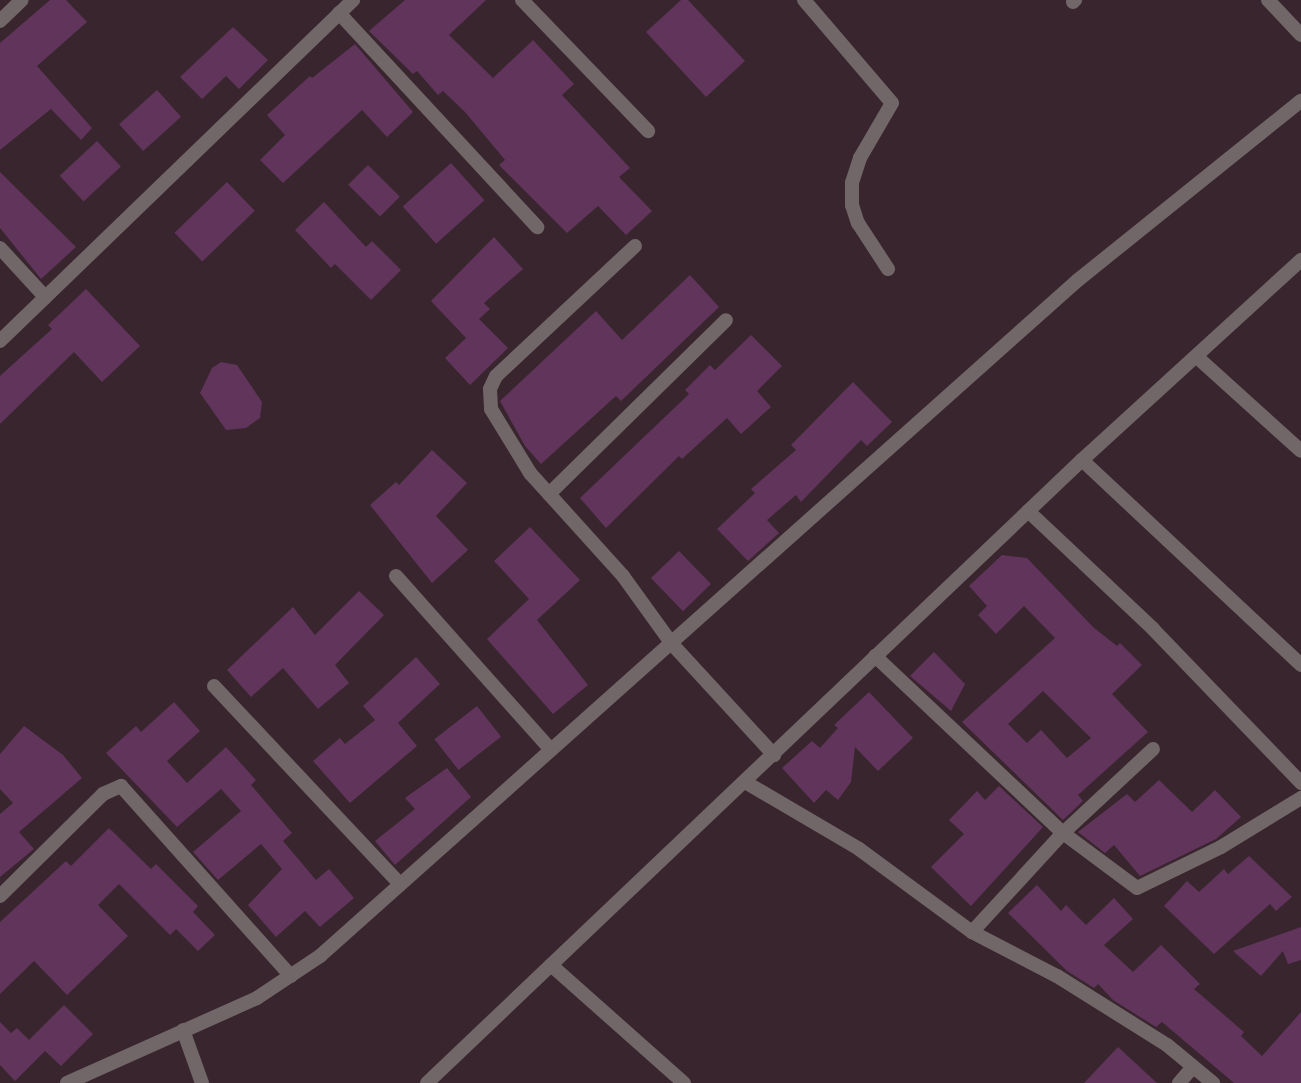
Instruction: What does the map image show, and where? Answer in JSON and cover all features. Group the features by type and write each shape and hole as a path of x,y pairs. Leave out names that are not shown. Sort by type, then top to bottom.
{"street":[{"path":"0,21 22,0"},
{"path":"0,341 353,0"},
{"path":"522,0 648,131"},
{"path":"804,0 892,103 860,158 852,205 888,269"},
{"path":"1268,0 1301,34"},
{"path":"339,13 537,227"},
{"path":"67,1083 257,998 347,934 1078,280 1301,102"},
{"path":"635,246 508,364 490,389 491,409 504,433 550,494 623,576 672,645 774,755"},
{"path":"0,248 45,297"},
{"path":"427,1083 1082,460 1301,260"},
{"path":"550,494 726,320"},
{"path":"1197,357 1301,452"},
{"path":"1082,460 1301,665"},
{"path":"1028,511 1153,629 1301,783"},
{"path":"396,576 551,750"},
{"path":"875,656 1063,833 1137,888 1220,846 1301,798"},
{"path":"214,686 400,884"},
{"path":"972,932 1063,833 1153,749"},
{"path":"745,782 859,849 972,932 1057,976 1213,1083"},
{"path":"0,896 103,794 121,786 291,976"},
{"path":"551,965 684,1083"},
{"path":"183,1031 202,1083"},
{"path":"1179,1083 1193,1067"}],"building":[{"path":"50,0 66,0 87,22 37,66 92,128 81,140 51,109 0,150 0,43"},
{"path":"405,0 486,0 449,35 493,78 533,40 574,84 562,95 630,168 619,177 652,211 626,235 598,206 567,233 499,165 505,160 465,112 443,91 438,95 417,71 413,74 369,31"},
{"path":"681,0 688,0 745,61 706,97 646,32"},
{"path":"233,27 268,60 239,89 226,76 202,99 180,77"},
{"path":"355,44 413,112 387,137 362,110 283,183 260,160 285,135 267,115 310,76 312,78"},
{"path":"157,90 181,117 143,151 119,124"},
{"path":"97,141 121,167 84,201 60,176"},
{"path":"451,163 484,200 436,244 403,206"},
{"path":"368,165 400,197 380,217 348,185"},
{"path":"0,172 76,247 41,279 0,228"},
{"path":"227,182 255,211 202,261 174,233"},
{"path":"324,202 366,247 372,241 401,270 371,300 335,264 331,268 295,230"},
{"path":"494,237 523,269 484,303 490,309 479,319 508,348 470,385 445,358 466,338 431,301"},
{"path":"690,275 719,307 621,401 616,396 541,464 525,446 500,401 596,311 622,340"},
{"path":"86,289 140,346 102,382 74,352 0,424 0,376 52,329 48,325"},
{"path":"751,335 782,366 757,391 771,407 741,434 727,418 682,459 679,456 606,528 580,498 689,394 685,390 710,365 715,370"},
{"path":"221,362 237,365 262,402 260,418 246,428 226,430 200,393 212,368"},
{"path":"853,382 892,422 867,446 861,440 801,502 796,495 767,520 779,533 748,561 717,529 755,493 751,489 796,450 791,445"},
{"path":"432,450 467,483 436,516 468,550 432,583 370,505 396,482 399,485"},
{"path":"530,527 580,580 537,620 588,685 553,714 487,639 529,599 494,561"},
{"path":"679,551 711,584 683,611 651,578"},
{"path":"1002,555 1027,558 1093,627 1117,646 1120,643 1142,665 1112,694 1148,732 1078,795 1083,801 1063,820 962,722 1055,638 1024,606 996,634 978,615 987,606 969,586","holes":["1043,691 1091,738 1067,758 1041,730 1027,743 1008,724"]},
{"path":"359,591 384,615 335,665 349,683 318,709 283,668 251,697 227,670 293,607 315,635"},
{"path":"934,652 965,684 951,711 910,676"},
{"path":"416,657 440,684 398,723 417,746 350,803 313,761 340,738 345,744 375,720 363,706"},
{"path":"869,692 913,738 878,771 855,747 851,782 838,800 826,790 814,803 782,768 812,741 820,748 838,728 834,725"},
{"path":"174,702 200,731 167,761 187,783 226,747 256,780 251,785 292,833 283,841 316,880 329,869 354,898 320,927 305,911 276,937 248,905 282,869 261,844 218,880 193,852 241,811 221,789 177,827 106,753 136,726 141,732"},
{"path":"477,706 501,737 458,770 434,739"},
{"path":"24,726 63,755 82,778 19,832 34,849 0,877 0,814 13,803 0,789 0,754"},
{"path":"447,768 471,797 395,865 375,841 415,809 405,798"},
{"path":"1159,780 1192,812 1215,790 1241,817 1216,839 1140,876 1114,845 1105,853 1078,832 1127,794 1135,802"},
{"path":"999,786 1043,827 971,906 931,867 964,834 949,820 977,791 985,800"},
{"path":"109,828 151,869 156,864 198,906 193,912 215,935 198,951 176,929 170,935 119,884 98,905 128,936 67,995 34,961 0,994 0,922 66,861 71,866"},
{"path":"1249,856 1292,897 1276,911 1270,904 1214,954 1164,906 1187,881 1199,892 1224,869 1228,874"},
{"path":"1037,885 1061,911 1066,905 1086,925 1114,898 1133,919 1104,945 1133,972 1161,945 1200,984 1194,989 1244,1032 1241,1036 1262,1056 1301,1012 1301,1083 1234,1083 1162,1022 1156,1027 1113,1000 1098,984 1094,988 1067,971 1008,913"},
{"path":"1301,927 1301,960 1288,964 1283,951 1261,976 1233,951"},
{"path":"64,1005 93,1034 61,1066 45,1051 15,1081 0,1065 0,1022 11,1033 17,1028 29,1040"},
{"path":"1118,1047 1157,1083 1084,1083"}]}
